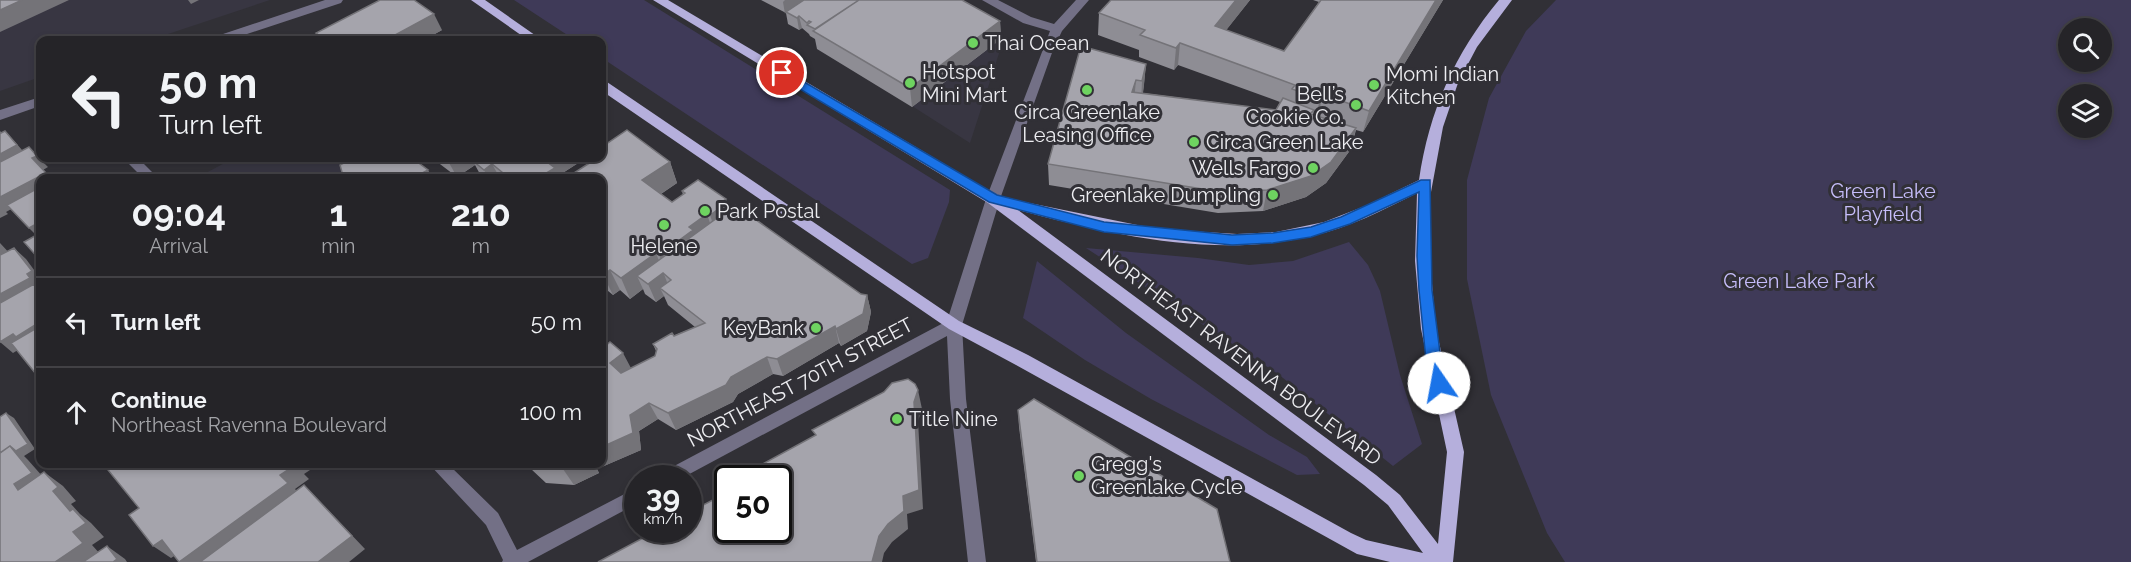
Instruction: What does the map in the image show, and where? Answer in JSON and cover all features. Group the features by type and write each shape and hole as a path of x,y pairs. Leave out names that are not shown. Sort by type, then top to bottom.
{"main road":[{"path":"477,0 530,36"},
{"name":"NORTHEAST RAVENNA BOULEVARD","path":"659,0 993,199 1370,480 1394,500 1443,562"},
{"path":"1443,562 1455,451 1434,360 1423,256 1425,183 1432,140 1446,95 1467,54 1506,0"},
{"path":"606,88 954,325 1022,360 1345,539 1363,548 1428,562"},
{"path":"993,199 1104,227 1232,240 1273,238 1311,232 1346,221 1425,183"}],"street":[{"path":"230,36 337,0"},
{"path":"988,0 1027,20 1057,29"},
{"path":"977,562 958,399 954,325 993,199 1047,50 1057,29 1083,0"},
{"path":"0,115 36,102"},
{"path":"134,162 147,174"},
{"name":"NORTHEAST 70TH STREET","path":"691,465 954,325"},
{"path":"440,468 492,519 512,562 624,502"}],"shaded area":[{"path":"0,0 270,0 162,36 36,36 36,78 0,91"},
{"path":"889,0 1003,41 970,143 912,106"},
{"path":"226,162 383,162 361,174 204,174"}],"green space":[{"path":"514,0 644,0 950,190 949,202 928,258 912,264 606,61 606,36 569,36"},
{"name":"Green Lake Park","path":"1556,0 2131,0 2131,562 1565,562 1547,533 1491,395 1467,279 1467,180 1489,98 1526,31"},
{"path":"1349,242 1368,265 1380,291 1400,375 1422,444 1393,466 1278,374 1086,248 1249,265 1293,261"},
{"path":"1037,261 1126,333 1269,435 1307,457 1320,474 1297,475 1151,399 1085,360 1023,318"}],"building":[{"path":"0,0 22,0 0,10"},
{"path":"380,0 414,0 434,14 393,36 320,36 316,33"},
{"path":"804,0 859,0 815,29 807,25 811,22 807,23 799,16 797,18 786,12"},
{"path":"859,0 962,0 1000,21 910,88 813,31"},
{"name":"Circa Green Lake","path":"1111,0 1236,0 1215,26 1284,51 1321,0 1436,0 1369,111 1323,94 1320,99 1308,95 1292,89 1295,85 1180,43 1176,48 1140,35 1145,30 1099,13"},
{"name":"Circa Green Lake","path":"1081,46 1146,64 1142,81 1136,80 1132,92 1276,110 1283,98 1314,110 1310,114 1356,128 1331,162 1311,176 1267,190 1221,192 1048,164"},
{"name":"Helene","path":"627,130 670,162 642,180 672,202 685,193 682,191 698,180 726,199 717,205 720,208 689,227 693,230 659,255 656,253 621,278 610,270 606,273 606,174 572,174 591,162 606,162 606,144"},
{"path":"5,131 17,145 0,154 0,132"},
{"path":"29,147 36,155 32,158 46,173 36,174 36,178 0,197 0,162"},
{"path":"346,162 417,162 428,170 420,174 338,174 342,172 340,165"},
{"path":"474,162 547,162 555,168 545,174 504,174 492,164 484,170"},
{"path":"36,189 36,224 29,228 7,205"},
{"path":"735,205 861,294 867,295 863,314 836,329 835,326 777,359 767,357 731,377 726,385 668,413 649,403 630,415 633,433 606,445 606,346 610,342 623,353 610,363 621,373 655,356 657,349 653,344 672,333 674,336 705,323 660,288 671,280 663,273 648,284 637,276"},
{"path":"36,235 36,256 24,242"},
{"path":"14,248 32,271 27,274 30,278 0,294 0,255"},
{"path":"34,284 36,287 36,324 16,337 13,334 0,342 0,303"},
{"path":"36,328 36,374 11,343"},
{"path":"908,379 915,384 918,390 914,402 919,490 903,496 904,511 888,524 879,536 872,562 598,562 634,543 702,543 702,506 714,499 714,543 792,543 792,465 761,465 816,435 812,430 884,392 892,383"},
{"name":"Gregg's Greenlake Cycle","path":"1034,399 1217,509 1230,562 1037,562 1018,410"},
{"path":"6,413 28,444 16,451 10,446 0,453 0,417"},
{"path":"10,446 32,473 14,484 18,490 44,472 58,487 53,491 70,511 73,509 86,523 73,532 83,543 55,562 0,562 0,453"},
{"path":"111,468 290,468 280,475 288,483 179,562 162,540 153,546 129,515 139,508 108,470"},
{"path":"304,485 352,536 318,562 200,562"},
{"path":"107,546 117,559 113,562 83,562"}],"place":[{"name":"Thai Ocean","path":"973,43"},
{"name":"Hotspot Mini Mart","path":"910,83"},
{"name":"Momi Indian Kitchen","path":"1374,85"},
{"name":"Circa Greenlake Leasing Office","path":"1087,90"},
{"name":"Bell’s Cookie Co.","path":"1356,105"},
{"name":"Circa Green Lake","path":"1194,142"},
{"name":"Wells Fargo","path":"1313,168"},
{"name":"Greenlake Dumpling","path":"1273,195"},
{"name":"Park Postal","path":"705,211"},
{"name":"Helene","path":"664,225"},
{"name":"KeyBank","path":"816,328"},
{"name":"Title Nine","path":"897,419"},
{"name":"Gregg's Greenlake Cycle","path":"1079,476"}],"route":[{"path":"782,73 993,199 1104,227 1198,238 1232,240 1273,238 1311,232 1346,221 1425,183 1423,256 1427,307 1439,383"}],"park label":[{"name":"Green Lake Playfield","path":"1883,202"}]}
